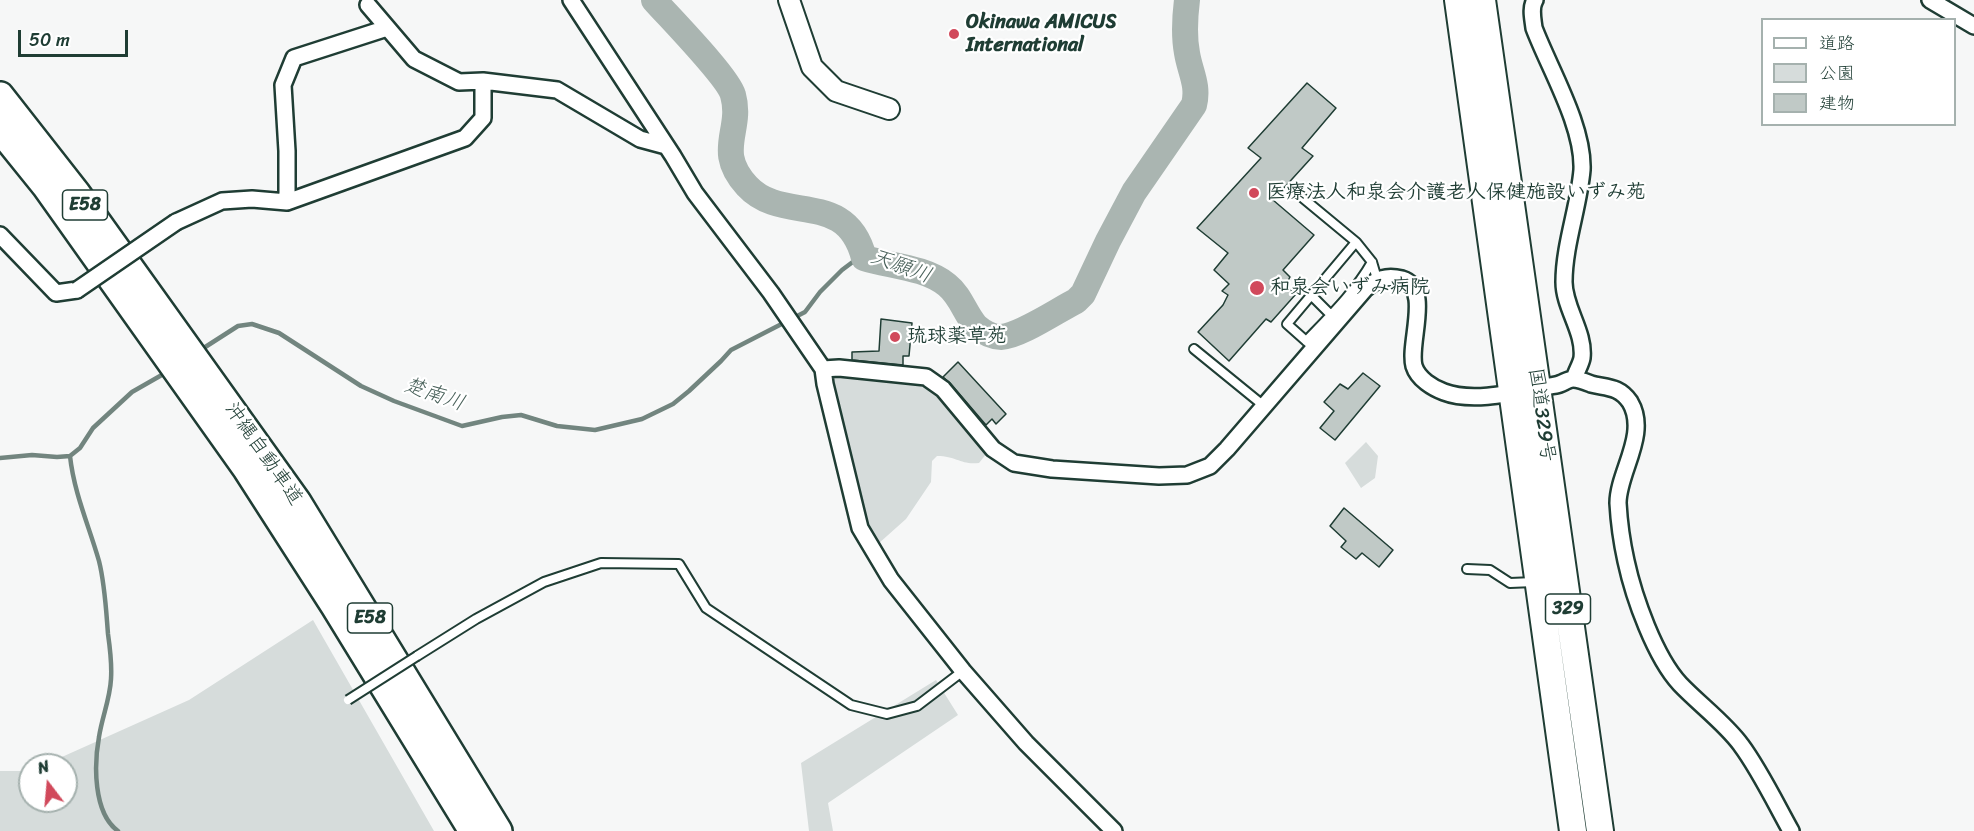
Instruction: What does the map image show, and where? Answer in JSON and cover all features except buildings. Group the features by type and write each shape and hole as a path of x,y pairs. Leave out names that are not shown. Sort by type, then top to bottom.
{"highway":[{"name":"国道329号","path":"1458,0 1573,831"},
{"name":"国道329号","path":"1482,0 1600,831"},
{"name":"沖縄自動車道","path":"0,96 76,194 157,324"},
{"name":"沖縄自動車道","path":"0,129 157,324 224,417 315,531 498,831"},
{"name":"沖縄自動車道","path":"224,417 289,532 473,831"}],"street":[{"path":"571,0 695,193 771,293 823,369 860,528 891,580 963,671 1026,743 1114,831"},
{"path":"789,0 812,67 836,91 889,109"},
{"path":"1535,0 1532,16 1534,28 1567,103 1575,128 1582,169 1564,284 1582,358 1574,379"},
{"path":"1930,0 1974,26"},
{"path":"368,4 414,59 459,82 483,81 557,90 640,139 666,146"},
{"path":"287,202 283,85 294,58 387,28"},
{"path":"0,236 56,293 77,290 176,222 222,201 252,199 287,202 465,138 483,118 483,81"},
{"path":"823,369 839,368 926,377 943,389 993,449 1014,463 1052,469 1159,476 1186,475 1210,466 1264,406 1310,344 1365,289 1377,279 1392,276 1406,281 1417,294 1418,308 1412,346 1415,369 1419,376 1431,386 1446,393 1489,395 1560,384 1574,379 1612,387 1622,392 1631,404 1636,435 1618,501 1626,561 1644,620 1666,667 1679,683 1741,744 1791,831"}],"lane":[{"path":"1298,194 1356,242 1372,262 1377,279"},
{"path":"1310,344 1287,324 1356,242"},
{"path":"1312,296 1334,318 1363,279 1372,262"},
{"path":"1194,349 1264,406"},
{"path":"348,700 476,619 544,582 601,563 679,564 706,608 851,705 887,714 917,706 963,671"},
{"path":"1467,569 1490,570 1510,583 1538,582"}],"green space":[{"path":"834,375 909,382 930,389 941,396 987,453 979,463 967,463 937,456 932,461 931,482 906,519 878,544 866,524 829,384"},
{"path":"1366,442 1378,456 1375,478 1361,488 1345,463"},
{"path":"313,620 434,831 0,831 0,771 18,771 18,813 78,813 78,753 71,753 189,700"},
{"path":"936,680 958,715 828,803 833,831 809,831 801,763"}],"waterway":[{"name":"天願川","path":"654,0 729,86 735,108 731,140 732,162 747,186 762,197 778,204 812,210 829,215 843,223 855,236 864,258 918,271 938,279 956,294 976,326 988,334 1001,337 1028,328 1076,301 1083,294 1134,192 1194,105 1195,85 1185,40 1187,0"},
{"name":"楚南川","path":"199,351 238,326 252,324 279,333 361,386 462,426 521,415 557,426 595,430 642,419 673,404 731,350 805,312 820,292 842,270 854,261 864,258"},
{"name":"楚南川","path":"0,458 32,455 70,456 80,448 93,428 132,392 167,372"},
{"path":"70,456 75,483 99,561 104,588 111,673 109,694 99,737 96,774 104,813 118,831"}],"place":[{"name":"Okinawa AMICUS International","path":"954,34"},
{"name":"医療法人和泉会介護老人保健施設いずみ苑","path":"1254,193"},
{"name":"和泉会いずみ病院","path":"1257,288"},
{"name":"琉球薬草苑","path":"895,337"}]}
